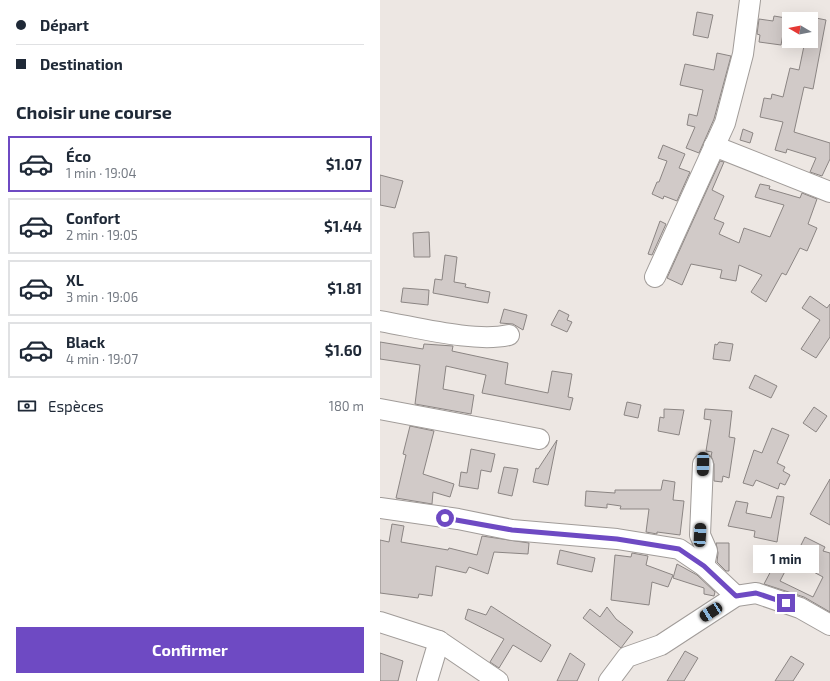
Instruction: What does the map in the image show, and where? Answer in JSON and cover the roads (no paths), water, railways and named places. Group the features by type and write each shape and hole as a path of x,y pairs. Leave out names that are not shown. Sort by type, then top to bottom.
{"street":[{"path":"655,277 725,123 742,54 750,0"},
{"path":"714,146 830,192"},
{"path":"380,321 476,337 498,338 509,335"},
{"path":"380,409 539,440"},
{"path":"703,464 700,535 707,551 704,566"},
{"path":"380,508 458,519 512,530 617,539 679,549 704,566 736,596"},
{"path":"609,681 627,657 661,645 736,596 756,593 800,608 830,625"},
{"path":"380,622 439,641 498,681"},
{"path":"427,681 439,641"}]}
